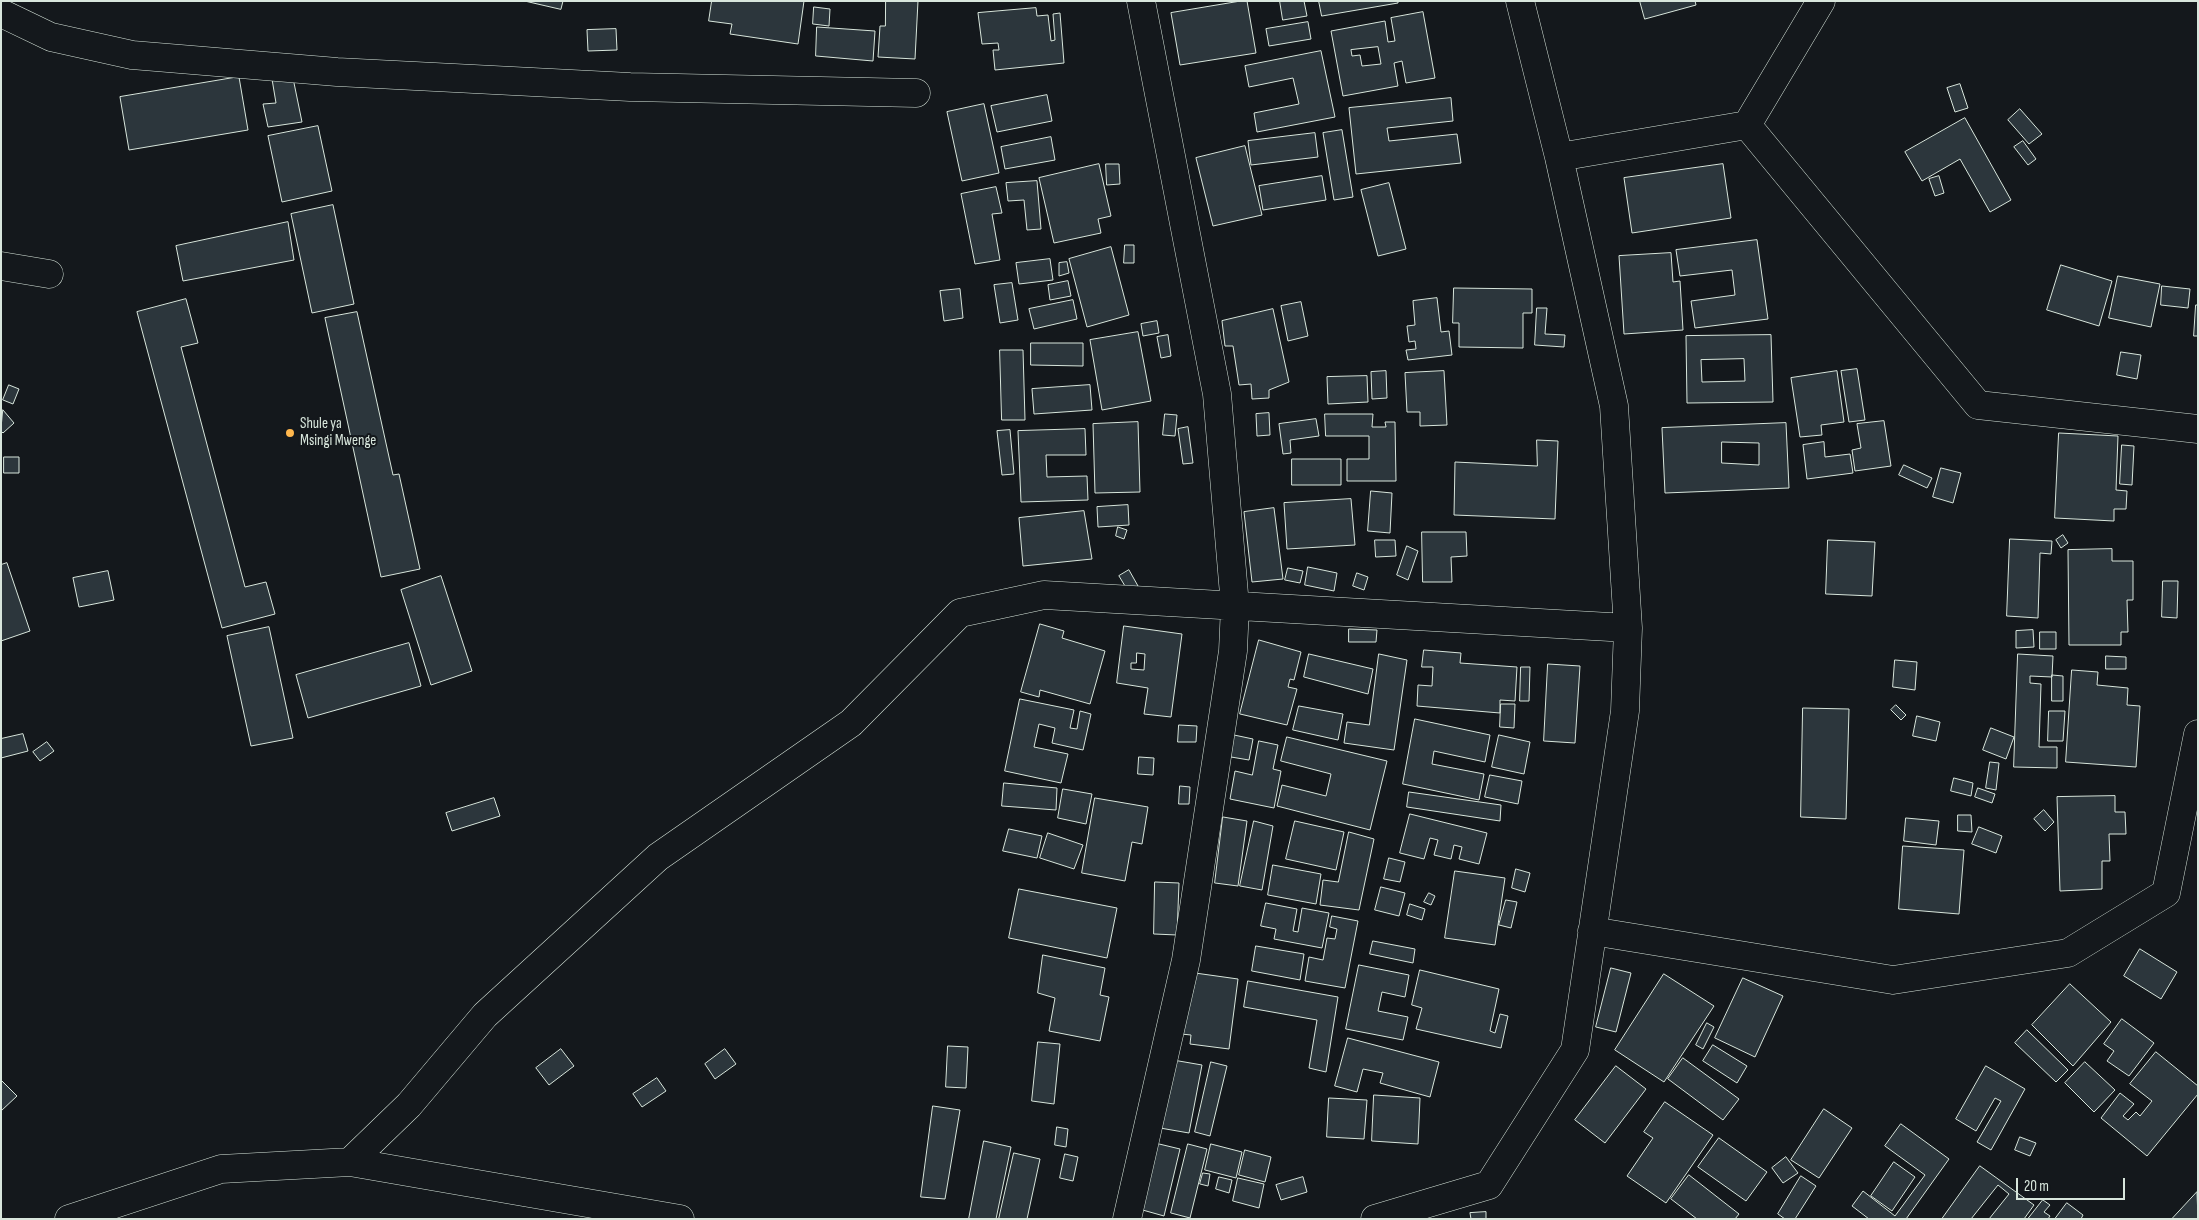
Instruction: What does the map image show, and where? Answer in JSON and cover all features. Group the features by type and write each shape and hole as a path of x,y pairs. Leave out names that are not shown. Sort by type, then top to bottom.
{"street":[{"path":"1127,1219 1186,960 1233,651 1235,606 1217,394 1141,1"},
{"path":"1375,1219 1489,1185 1575,1050 1625,711 1628,628 1614,406 1559,157 1520,1"},
{"path":"1559,157 1747,125 1821,1"},
{"path":"1,13 51,36 132,55 337,72 630,87 916,93"},
{"path":"1747,125 1978,405 2198,430"},
{"path":"1,266 49,274"},
{"path":"350,1162 409,1104 485,1015 658,857 851,724 960,613 1044,594 1628,628"},
{"path":"1592,931 1893,980 2068,952 2166,893 2198,734"},
{"path":"69,1219 221,1169 350,1162 680,1219"}],"building":[{"path":"525,1 563,1 561,9"},
{"path":"712,1 804,1 798,44 730,34 732,24 709,21"},
{"path":"886,1 918,1 915,59 878,57 880,26 885,26"},
{"path":"1247,1 1256,53 1180,65 1171,13"},
{"path":"1280,1 1304,1 1307,16 1283,20"},
{"path":"1319,1 1398,1 1398,3 1322,16"},
{"path":"1640,1 1695,1 1696,5 1645,19"},
{"path":"814,7 830,9 829,26 813,24"},
{"path":"1036,8 1037,16 1048,15 1051,41 1055,40 1053,14 1060,13 1064,63 995,70 993,50 999,50 998,43 982,44 978,13"},
{"path":"1423,12 1435,78 1406,83 1402,61 1394,63 1398,86 1343,96 1331,31 1385,21 1388,42 1395,41 1391,18","holes":["1378,47 1381,64 1362,66 1360,55 1352,56 1351,50"]},
{"path":"1308,22 1311,39 1269,46 1266,29"},
{"path":"817,27 875,31 873,61 816,56"},
{"path":"616,29 617,50 588,51 587,30"},
{"path":"1321,51 1335,117 1257,132 1254,113 1299,104 1293,78 1249,87 1245,66"},
{"path":"239,77 248,130 129,150 120,97"},
{"path":"293,78 302,122 268,127 263,104 276,103 272,79"},
{"path":"1960,84 1968,108 1955,112 1947,88"},
{"path":"1047,95 1052,121 997,132 991,106"},
{"path":"1451,98 1453,121 1387,128 1389,141 1457,134 1461,163 1356,174 1349,108"},
{"path":"984,104 999,173 962,181 947,112"},
{"path":"2020,109 2042,134 2029,144 2008,120"},
{"path":"1965,118 2011,200 1990,212 1960,159 1922,181 1905,152"},
{"path":"318,126 332,191 282,202 268,136"},
{"path":"1342,130 1353,197 1334,200 1323,133"},
{"path":"1315,133 1318,157 1251,165 1248,141"},
{"path":"1051,137 1055,160 1005,169 1001,147"},
{"path":"2023,141 2036,159 2028,165 2014,147"},
{"path":"1245,146 1262,215 1213,226 1196,158"},
{"path":"1099,164 1111,216 1098,219 1101,233 1054,243 1039,178"},
{"path":"1106,164 1119,164 1120,184 1107,185"},
{"path":"1723,164 1731,218 1632,233 1624,178"},
{"path":"1322,176 1326,200 1263,210 1259,186"},
{"path":"1939,176 1944,193 1935,196 1929,179"},
{"path":"1037,181 1041,229 1027,230 1024,200 1008,201 1006,183"},
{"path":"1389,183 1406,249 1378,256 1361,190"},
{"path":"996,187 1002,213 992,214 1000,260 975,264 961,194"},
{"path":"333,205 354,304 312,313 291,214"},
{"path":"288,222 294,260 183,281 176,246"},
{"path":"1757,240 1768,319 1695,328 1691,301 1735,295 1732,270 1680,276 1676,250"},
{"path":"1125,245 1134,245 1134,263 1124,263"},
{"path":"1111,247 1129,315 1087,327 1069,259"},
{"path":"1671,253 1673,282 1680,281 1683,330 1624,334 1619,256"},
{"path":"1050,259 1053,280 1019,284 1016,263"},
{"path":"1067,262 1069,273 1059,276 1059,263"},
{"path":"2061,265 2112,281 2099,326 2047,310"},
{"path":"2118,276 2160,284 2151,327 2109,318"},
{"path":"1068,281 1071,296 1050,300 1048,285"},
{"path":"1012,283 1018,320 1000,323 994,285"},
{"path":"2162,286 2190,289 2188,308 2161,305"},
{"path":"1454,288 1532,289 1532,313 1523,313 1523,348 1459,347 1459,323 1453,323"},
{"path":"960,289 963,318 944,321 940,291"},
{"path":"1437,298 1441,332 1449,331 1452,355 1408,360 1406,350 1416,349 1415,341 1409,342 1407,326 1415,325 1413,301"},
{"path":"186,299 198,343 181,347 245,587 266,582 275,614 222,628 137,312"},
{"path":"1073,300 1077,319 1034,329 1029,309"},
{"path":"1301,302 1308,336 1288,341 1281,306"},
{"path":"2196,305 2198,305 2198,336 2194,336"},
{"path":"1537,308 1547,308 1545,334 1565,335 1564,347 1535,345"},
{"path":"1273,309 1289,382 1269,390 1269,398 1252,399 1251,384 1239,385 1233,346 1225,346 1222,321"},
{"path":"357,312 393,475 399,474 420,569 381,577 325,318"},
{"path":"1157,321 1159,333 1143,336 1141,324"},
{"path":"1138,332 1151,401 1102,410 1090,340"},
{"path":"1168,335 1171,356 1161,358 1157,337"},
{"path":"1771,335 1773,402 1687,403 1686,336","holes":["1744,359 1745,381 1702,382 1701,360"]},
{"path":"1031,343 1083,343 1083,366 1031,365"},
{"path":"1000,350 1023,350 1025,420 1002,420"},
{"path":"2121,352 2141,355 2137,379 2117,375"},
{"path":"1857,369 1865,420 1849,422 1841,371"},
{"path":"1386,371 1387,398 1372,399 1371,372"},
{"path":"1444,371 1447,425 1420,426 1420,412 1407,412 1405,373"},
{"path":"1837,371 1844,422 1821,425 1822,435 1800,437 1791,378"},
{"path":"1367,376 1368,402 1328,404 1327,377"},
{"path":"9,385 19,389 13,404 3,400"},
{"path":"1090,385 1092,410 1034,414 1032,389"},
{"path":"3,410 14,423 3,433 1,431"},
{"path":"1269,413 1270,435 1257,436 1256,414"},
{"path":"1165,414 1177,415 1175,436 1163,435"},
{"path":"1325,414 1373,414 1372,427 1386,427 1385,422 1395,422 1396,481 1347,481 1347,459 1369,459 1369,436 1326,436"},
{"path":"1316,419 1319,436 1290,440 1291,453 1283,454 1279,424"},
{"path":"1884,421 1891,466 1855,471 1852,450 1861,448 1857,424"},
{"path":"1138,422 1140,492 1095,493 1093,424"},
{"path":"1786,423 1789,488 1665,493 1662,428","holes":["1722,442 1759,443 1759,465 1722,463"]},
{"path":"1188,427 1193,463 1183,464 1178,429"},
{"path":"1085,429 1086,455 1046,455 1047,477 1087,476 1088,500 1021,502 1018,431"},
{"path":"1010,430 1014,474 1002,475 997,431"},
{"path":"2059,433 2118,436 2116,490 2127,491 2126,509 2114,509 2114,521 2055,518"},
{"path":"1537,440 1558,441 1555,519 1454,515 1455,462 1537,466"},
{"path":"1824,442 1825,457 1850,454 1853,473 1807,479 1803,445"},
{"path":"2122,445 2134,446 2132,485 2120,484"},
{"path":"4,457 19,457 19,473 4,473"},
{"path":"1292,459 1341,459 1341,485 1292,485"},
{"path":"1904,465 1932,478 1927,488 1899,475"},
{"path":"1941,468 1961,473 1953,503 1933,497"},
{"path":"1371,491 1392,493 1390,533 1368,531"},
{"path":"1351,499 1355,545 1287,549 1284,503"},
{"path":"1128,505 1129,525 1098,527 1097,507"},
{"path":"1274,508 1283,579 1252,582 1244,512"},
{"path":"1084,511 1092,559 1023,566 1019,518"},
{"path":"1118,527 1127,530 1124,539 1116,536"},
{"path":"1422,532 1466,532 1467,556 1451,557 1452,582 1423,582"},
{"path":"2063,535 2068,543 2061,548 2056,540"},
{"path":"2010,539 2052,541 2051,554 2040,553 2038,618 2007,616"},
{"path":"1375,540 1395,540 1396,556 1376,557"},
{"path":"1828,540 1875,542 1872,596 1826,594"},
{"path":"1407,546 1418,551 1408,580 1397,575"},
{"path":"2112,549 2112,561 2133,561 2133,600 2127,600 2128,632 2121,632 2121,645 2069,645 2068,550"},
{"path":"7,563 30,631 1,641 1,565"},
{"path":"1308,567 1337,573 1334,591 1305,585"},
{"path":"1288,568 1303,571 1300,583 1285,580"},
{"path":"1129,570 1138,586 1128,591 1119,576"},
{"path":"108,571 114,600 79,607 73,578"},
{"path":"1357,573 1368,577 1364,590 1353,586"},
{"path":"441,576 472,671 431,685 401,590"},
{"path":"2163,581 2178,581 2177,618 2162,617"},
{"path":"1040,624 1064,631 1062,638 1105,651 1090,704 1040,690 1039,697 1021,692"},
{"path":"1124,626 1182,634 1171,717 1144,714 1148,688 1117,683","holes":["1137,653 1145,654 1144,670 1131,669 1131,663 1136,663"]},
{"path":"269,627 293,738 251,746 227,636"},
{"path":"1349,629 1377,630 1376,642 1349,642"},
{"path":"2033,630 2034,647 2016,648 2016,631"},
{"path":"2040,632 2056,632 2056,649 2040,649"},
{"path":"1259,640 1301,652 1294,680 1290,679 1288,687 1297,689 1287,725 1240,714"},
{"path":"409,643 421,686 308,718 296,675"},
{"path":"1424,650 1461,653 1460,663 1517,667 1515,701 1500,700 1500,713 1417,706 1418,685 1432,686 1433,667 1422,667"},
{"path":"1309,654 1373,669 1368,694 1304,677"},
{"path":"1379,654 1407,660 1394,750 1344,743 1347,722 1369,725"},
{"path":"2018,654 2053,656 2052,677 2030,676 2030,683 2041,684 2039,747 2057,747 2057,768 2014,767"},
{"path":"2106,656 2126,657 2126,669 2106,669"},
{"path":"1895,660 1917,662 1915,690 1893,687"},
{"path":"1548,664 1580,666 1575,743 1544,741"},
{"path":"1521,667 1530,667 1529,701 1520,701"},
{"path":"2072,670 2098,672 2097,685 2128,688 2127,705 2140,706 2136,767 2066,762"},
{"path":"2052,675 2063,676 2063,701 2052,701"},
{"path":"1020,699 1074,710 1070,728 1077,729 1080,711 1091,714 1083,750 1052,743 1055,728 1039,724 1034,747 1068,754 1061,783 1005,771"},
{"path":"1501,704 1515,704 1514,728 1500,727"},
{"path":"1896,705 1906,715 1901,720 1891,710"},
{"path":"1299,706 1343,714 1338,740 1293,730"},
{"path":"1803,708 1849,709 1846,819 1801,817"},
{"path":"2049,711 2065,711 2063,741 2048,741"},
{"path":"1917,716 1940,722 1936,741 1913,736"},
{"path":"1415,719 1490,735 1485,762 1434,751 1432,764 1484,774 1479,800 1403,784"},
{"path":"1179,725 1197,726 1196,742 1178,742"},
{"path":"1991,728 2014,737 2006,759 1983,750"},
{"path":"23,734 28,751 1,758 1,739"},
{"path":"1234,735 1253,739 1249,760 1231,757"},
{"path":"1499,735 1530,742 1524,774 1492,767"},
{"path":"1287,737 1387,761 1370,830 1277,806 1282,785 1326,796 1331,774 1281,761"},
{"path":"1259,741 1278,745 1273,769 1281,771 1274,808 1230,799 1235,771 1252,775"},
{"path":"47,742 54,751 40,761 33,752"},
{"path":"1139,757 1154,758 1153,775 1138,774"},
{"path":"1990,762 1999,763 1996,790 1986,788"},
{"path":"1490,775 1522,781 1518,804 1485,797"},
{"path":"1954,778 1973,783 1971,796 1951,791"},
{"path":"1004,783 1057,788 1056,810 1002,806"},
{"path":"1180,786 1190,787 1189,804 1179,804"},
{"path":"1978,788 1995,794 1992,803 1975,797"},
{"path":"1063,789 1092,794 1086,824 1058,818"},
{"path":"1409,792 1501,805 1500,821 1407,807"},
{"path":"2115,796 2115,812 2125,812 2126,834 2109,834 2110,861 2102,861 2102,889 2060,891 2057,797"},
{"path":"494,798 500,816 452,831 446,813"},
{"path":"1095,798 1148,807 1142,844 1132,842 1125,881 1082,873"},
{"path":"2044,810 2054,822 2045,831 2034,819"},
{"path":"1410,814 1487,833 1479,864 1459,859 1462,847 1454,845 1451,859 1434,855 1438,840 1430,838 1424,859 1400,853"},
{"path":"1958,815 1971,815 1972,832 1958,831"},
{"path":"1223,817 1247,821 1238,886 1215,883"},
{"path":"1906,818 1939,821 1936,845 1904,841"},
{"path":"1254,821 1273,826 1262,890 1240,886"},
{"path":"1295,821 1344,832 1336,870 1286,859"},
{"path":"1979,827 2002,836 1996,853 1972,844"},
{"path":"1009,829 1042,836 1037,858 1003,851"},
{"path":"1349,832 1374,839 1359,910 1320,905 1323,880 1338,882"},
{"path":"1048,833 1083,845 1074,869 1040,858"},
{"path":"1903,846 1964,850 1959,914 1899,909"},
{"path":"1389,858 1405,862 1400,882 1384,879"},
{"path":"1273,865 1321,874 1316,904 1268,895"},
{"path":"1516,869 1530,873 1525,892 1512,888"},
{"path":"1455,871 1505,878 1495,945 1445,938"},
{"path":"1155,882 1179,883 1177,935 1154,934"},
{"path":"1381,887 1405,893 1399,916 1375,910"},
{"path":"1019,889 1117,908 1107,958 1009,938"},
{"path":"1429,893 1435,896 1431,905 1424,902"},
{"path":"1506,900 1517,902 1511,928 1499,925"},
{"path":"1266,903 1297,909 1293,931 1298,932 1302,908 1329,913 1322,948 1274,939 1276,929 1261,926"},
{"path":"1410,904 1425,909 1422,920 1407,915"},
{"path":"1332,916 1358,921 1345,988 1305,981 1309,957 1323,960 1327,938 1335,939 1337,929 1330,927"},
{"path":"1373,941 1415,949 1413,963 1370,954"},
{"path":"1256,946 1304,954 1300,980 1252,971"},
{"path":"2140,949 2177,972 2161,999 2124,976"},
{"path":"1043,955 1105,968 1100,995 1109,997 1100,1041 1049,1031 1055,998 1038,993"},
{"path":"1359,965 1409,975 1405,997 1382,992 1378,1011 1408,1017 1403,1040 1346,1029"},
{"path":"1611,968 1631,973 1616,1032 1596,1027"},
{"path":"1420,970 1499,989 1490,1031 1495,1033 1500,1014 1508,1016 1501,1048 1416,1029 1422,1008 1412,1005"},
{"path":"1195,973 1238,979 1229,1049 1190,1044 1191,1035 1181,1034 1187,990 1193,991"},
{"path":"1664,974 1714,1006 1664,1082 1615,1050"},
{"path":"1743,978 1783,996 1755,1057 1715,1038"},
{"path":"1248,981 1338,997 1326,1072 1309,1068 1317,1020 1244,1007"},
{"path":"2070,984 2111,1022 2073,1066 2032,1025"},
{"path":"2122,1019 2154,1043 2129,1076 2107,1061 2114,1051 2104,1044"},
{"path":"1707,1023 1714,1027 1703,1049 1696,1045"},
{"path":"2027,1030 2068,1070 2056,1082 2015,1043"},
{"path":"1348,1038 1439,1062 1430,1097 1380,1083 1383,1073 1363,1069 1357,1092 1335,1086"},
{"path":"1038,1042 1060,1044 1054,1104 1032,1101"},
{"path":"1713,1045 1747,1066 1737,1083 1703,1061"},
{"path":"948,1046 968,1047 966,1088 946,1087"},
{"path":"561,1049 574,1066 549,1085 536,1068"},
{"path":"725,1049 736,1064 715,1079 705,1064"},
{"path":"2156,1052 2198,1086 2198,1094 2147,1156 2101,1118 2120,1093 2134,1104 2123,1116 2128,1120 2136,1112 2140,1116 2152,1101 2130,1084"},
{"path":"1683,1058 1739,1099 1723,1120 1668,1079"},
{"path":"1173,1060 1202,1065 1189,1133 1160,1128"},
{"path":"1211,1062 1227,1066 1210,1136 1195,1132"},
{"path":"2085,1062 2115,1090 2094,1112 2065,1083"},
{"path":"1616,1066 1646,1089 1605,1143 1575,1120"},
{"path":"1986,1066 2025,1089 1991,1150 1977,1142 2001,1101 1995,1098 1976,1131 1956,1119"},
{"path":"657,1078 666,1091 642,1107 633,1094"},
{"path":"1,1080 17,1096 1,1111"},
{"path":"1374,1095 1420,1098 1418,1144 1372,1141"},
{"path":"1329,1098 1367,1100 1364,1139 1327,1137"},
{"path":"1665,1102 1713,1135 1666,1203 1627,1176 1653,1138 1644,1132"},
{"path":"933,1106 960,1110 945,1199 921,1197"},
{"path":"1824,1109 1852,1128 1819,1178 1791,1160"},
{"path":"1901,1124 1949,1159 1906,1219 1869,1219 1852,1206 1863,1191 1895,1216 1925,1175 1885,1146"},
{"path":"1057,1127 1068,1129 1066,1147 1055,1145"},
{"path":"2020,1137 2036,1143 2030,1156 2015,1150"},
{"path":"1719,1138 1767,1172 1746,1201 1698,1167"},
{"path":"984,1141 1011,1147 996,1219 969,1219"},
{"path":"1155,1143 1180,1149 1164,1216 1139,1209"},
{"path":"1188,1144 1207,1149 1190,1218 1171,1213"},
{"path":"1211,1144 1242,1152 1236,1178 1205,1170"},
{"path":"1245,1150 1271,1157 1265,1182 1239,1175"},
{"path":"1014,1153 1040,1159 1027,1219 999,1219"},
{"path":"1065,1154 1078,1157 1073,1181 1060,1178"},
{"path":"1786,1157 1798,1173 1783,1183 1772,1168"},
{"path":"1894,1162 1915,1177 1892,1211 1871,1196"},
{"path":"1980,1166 2034,1205 2024,1219 1989,1219 2009,1194 1998,1185 1971,1219 1942,1219"},
{"path":"1203,1173 1210,1174 1208,1186 1200,1184"},
{"path":"1689,1175 1739,1214 1735,1219 1697,1219 1671,1199"},
{"path":"1801,1176 1816,1186 1795,1219 1785,1219 1778,1214"},
{"path":"1219,1177 1232,1180 1229,1193 1216,1189"},
{"path":"1303,1177 1307,1192 1281,1200 1276,1185"},
{"path":"1238,1178 1264,1184 1259,1208 1233,1201"},
{"path":"2197,1192 2198,1219 2172,1219"},
{"path":"2043,1200 2050,1205 2044,1212 2050,1216 2048,1219 2028,1219"},
{"path":"2067,1203 2083,1215 2081,1219 2055,1219"},
{"path":"1486,1212 1486,1219 1471,1219 1470,1213"}],"place":[{"name":"Shule ya Msingi Mwenge","path":"290,433"}]}
